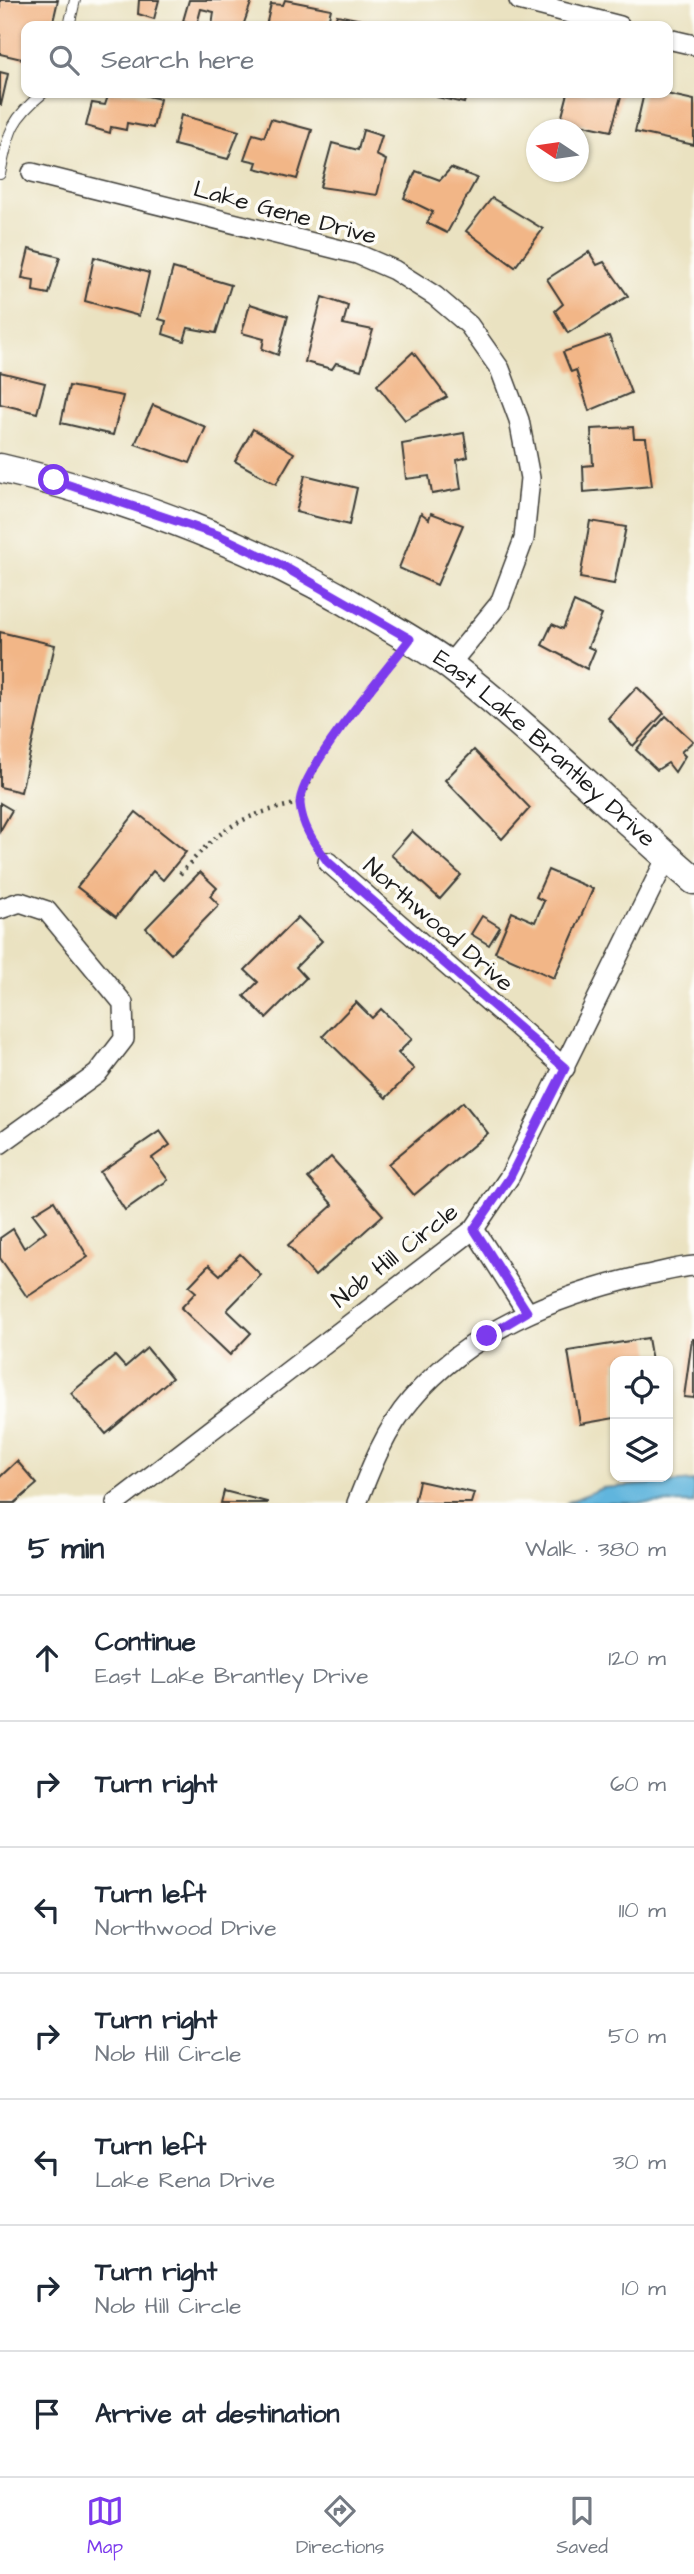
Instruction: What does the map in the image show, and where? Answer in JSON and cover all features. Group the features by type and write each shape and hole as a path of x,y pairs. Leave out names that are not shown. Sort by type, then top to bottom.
{"street":[{"path":"519,0 601,21"},
{"path":"673,40 694,45"},
{"name":"Lake Gene Drive","path":"32,173 356,254 394,270 435,296 469,325 500,369 519,420 530,478 524,539 500,603 449,665"},
{"name":"East Lake Brantley Drive","path":"0,468 54,480 218,535 293,572 410,639 449,665 554,752 694,880"},
{"name":"Nob Hill Circle","path":"116,1503 474,1229 510,1177 667,857"},
{"name":"Northwood Drive","path":"328,862 565,1068"},
{"path":"0,909 20,902 47,911 122,1003 124,1039 97,1074 0,1144"},
{"path":"474,1229 527,1312"},
{"path":"357,1503 376,1455 411,1400 466,1351 527,1312 593,1287 694,1266"}],"lane":[{"path":"70,21 75,0"},
{"path":"0,174 10,129 20,111 37,98"}],"path":[{"path":"180,874 212,837 243,819 300,803 322,755 410,639"},
{"name":"Northwood Drive","path":"300,803 309,835 328,862"}],"water":[{"path":"694,1481 694,1503 566,1503 602,1488"}],"building":[{"path":"0,0 58,0 53,21 21,21 21,59 0,54"},
{"path":"139,0 159,0 154,19 138,14"},
{"path":"189,0 252,0 245,21 213,21 214,12 201,9 198,21 183,21"},
{"path":"285,0 331,9 328,21 267,21 271,4 283,5"},
{"path":"337,15 367,21 335,21"},
{"path":"0,72 8,74 1,105 0,104"},
{"path":"673,95 694,100 694,145 635,132 643,98 673,98"},
{"path":"107,98 160,99 153,128 127,123 126,130 111,127 110,133 86,126 92,103 105,105"},
{"path":"442,98 466,98 464,103"},
{"path":"567,98 621,98 611,131 589,126 589,119 561,119"},
{"path":"181,115 239,131 228,159 174,145"},
{"path":"271,119 312,130 297,179 255,168 257,162 244,159 253,134 264,137"},
{"path":"363,130 382,136 376,155 386,160 377,195 320,187 332,143 358,150"},
{"path":"451,168 477,178 447,233 427,223 433,212 404,198 416,171 440,180"},
{"path":"492,198 543,229 515,267 466,231"},
{"path":"29,249 60,257 49,294 33,291 34,280 22,278"},
{"path":"589,252 597,265 604,262 628,296 568,333 555,311 563,304 547,279"},
{"path":"94,257 149,273 139,316 85,301"},
{"path":"173,268 231,285 216,333 188,328 184,341 163,334 166,321 159,319"},
{"path":"322,297 348,306 343,324 373,330 361,370 336,363 332,369 305,362"},
{"path":"250,304 288,316 278,355 262,349 264,339 242,333"},
{"path":"609,336 631,393 589,411 576,370 571,372 563,352"},
{"path":"413,352 447,397 405,420 377,385"},
{"path":"0,372 45,383 37,413 0,404"},
{"path":"69,386 123,396 113,435 61,423"},
{"path":"153,405 206,427 190,463 135,444"},
{"path":"633,427 634,438 646,438 652,486 584,492 583,466 593,465 591,429"},
{"path":"253,429 294,453 276,484 235,461"},
{"path":"464,433 468,457 457,460 461,489 432,494 429,476 406,479 402,444"},
{"path":"305,475 357,488 349,525 296,512"},
{"path":"421,513 429,519 431,513 463,525 437,585 399,568"},
{"path":"590,521 626,527 614,584 580,578"},
{"path":"574,602 602,615 588,647 595,650 587,669 542,645 552,624 563,629"},
{"path":"0,632 55,645 21,792 0,787"},
{"path":"637,687 664,713 633,746 608,718"},
{"path":"666,716 693,741 681,752 685,756 675,772 668,763 657,770 636,750"},
{"path":"474,750 530,808 502,839 445,780"},
{"path":"0,803 12,810 0,831"},
{"path":"136,812 186,852 163,880 153,871 116,917 77,887"},
{"path":"412,831 461,875 440,899 391,855"},
{"path":"548,870 593,889 554,978 495,952 512,912 535,922 544,901 536,897"},
{"path":"200,872 217,888 210,896 219,905 171,954 146,928"},
{"path":"482,916 500,927 489,945 471,934"},
{"path":"298,917 322,941 296,967 306,978 266,1018 244,996 258,982 245,970"},
{"path":"356,1002 372,1018 381,1009 412,1039 398,1053 414,1069 386,1098 323,1036"},
{"path":"463,1102 488,1133 414,1195 388,1164"},
{"path":"160,1131 170,1145 152,1158 168,1180 125,1210 100,1172"},
{"path":"331,1157 383,1215 315,1276 288,1245 333,1205 308,1178"},
{"path":"54,1201 88,1257 27,1297 0,1258 0,1238 13,1229 24,1248 46,1231 33,1214"},
{"path":"240,1254 261,1275 227,1310 251,1333 230,1355 181,1308 196,1292 189,1286 209,1265 220,1275"},
{"path":"648,1338 651,1356 610,1356 610,1419 580,1424 568,1351"},
{"path":"694,1339 694,1398 684,1397"},
{"path":"147,1348 172,1378 106,1434 71,1393 115,1356 125,1367"},
{"path":"17,1461 37,1484 15,1503 0,1503 0,1477"},
{"path":"419,1481 474,1493 471,1503 414,1503"},
{"path":"224,1491 267,1502 267,1503 221,1503"}],"route":[{"path":"54,480 218,535 281,565 410,639 322,755 306,784 300,803 309,835 328,862 565,1068 510,1177 474,1229 527,1312 487,1336"}]}
